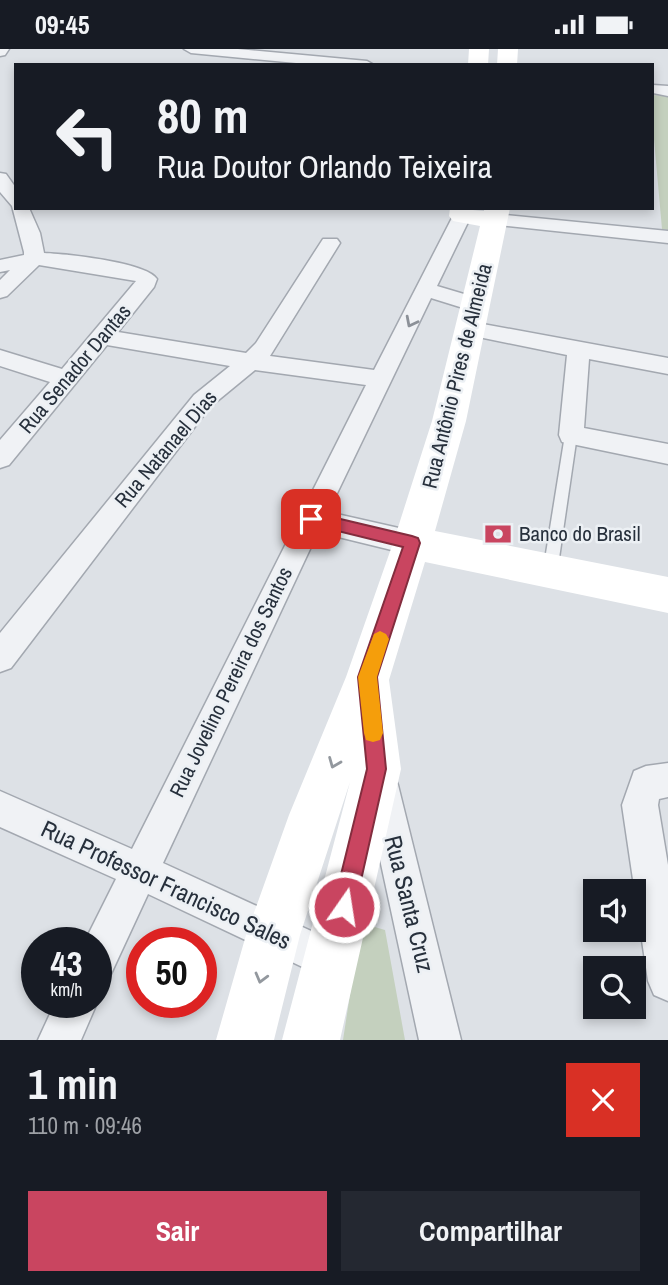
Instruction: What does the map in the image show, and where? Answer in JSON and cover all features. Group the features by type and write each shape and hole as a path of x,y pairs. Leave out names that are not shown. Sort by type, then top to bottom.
{"main road":[{"path":"462,212 496,214"},
{"name":"Rua Antônio Pires de Almeida","path":"244,1040 273,935 313,815 368,677 412,543 449,421 496,214"},
{"path":"412,543 668,595"},
{"path":"311,1040 377,769 368,677"}],"street":[{"path":"191,49 338,59 357,63"},
{"path":"0,178 14,199"},
{"path":"0,292 34,259 36,247 21,210"},
{"name":"Rua Jovelino Pereira dos Santos","path":"112,929 311,519 427,290 462,212"},
{"path":"496,214 646,228 668,237"},
{"name":"Rua Natanael Dias","path":"0,657 202,401 225,380 252,362 264,348 330,243"},
{"path":"0,266 34,259"},
{"name":"Rua Senador Dantas","path":"0,458 103,337 144,287 147,279 138,273 68,261 34,259"},
{"path":"427,290 474,317 579,348 668,366"},
{"path":"103,337 252,362 383,379"},
{"path":"579,348 571,435 668,454"},
{"path":"0,358 66,380"},
{"path":"311,519 412,543"},
{"name":"Rua Santa Cruz","path":"377,769 440,1040"},
{"path":"668,780 646,783 640,805 668,981"},
{"name":"Rua Professor Francisco Sales","path":"0,809 332,961"},
{"path":"59,1040 70,1018"}],"lane":[{"path":"550,572 571,435"}],"green space":[{"path":"654,95 668,96 668,230 662,229 654,139"},
{"path":"361,923 385,930 405,1040 343,1040"}],"slow traffic":[{"path":"373,733 368,677 380,639"}],"place":[{"name":"Banco do Brasil","path":"498,534"}],"route":[{"path":"311,519 412,543 368,677 377,769 344,907"}]}
